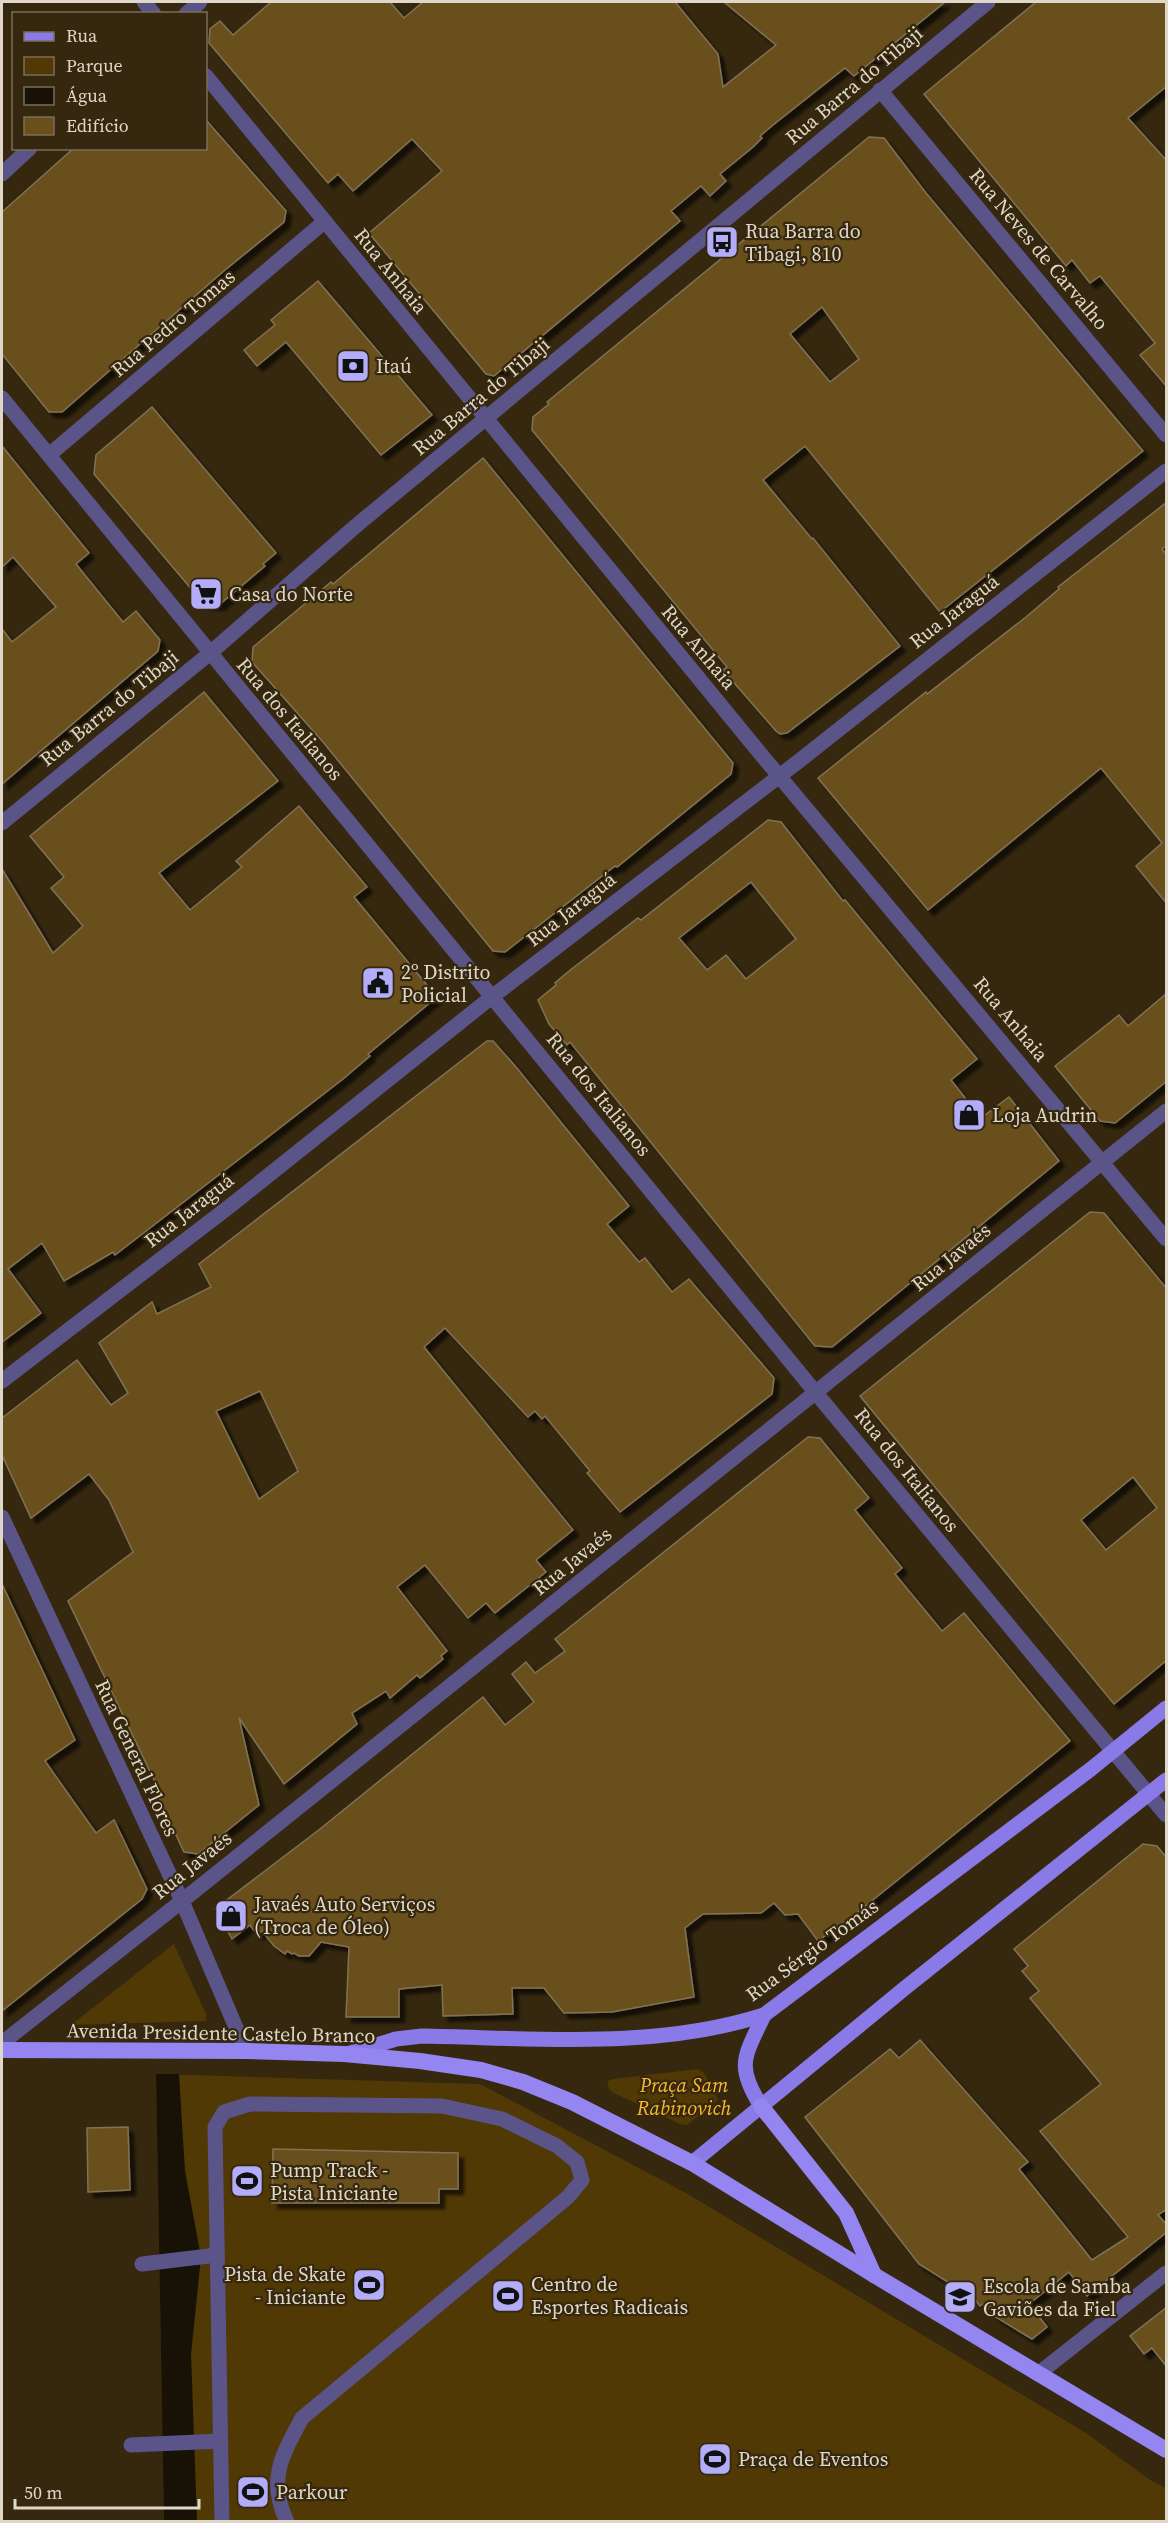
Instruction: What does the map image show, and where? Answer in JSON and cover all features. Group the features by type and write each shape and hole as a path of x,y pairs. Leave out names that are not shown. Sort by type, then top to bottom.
{"highway":[{"name":"Avenida Presidente Castelo Branco","path":"2,2050 246,2051 344,2054 430,2062 481,2070 523,2082 572,2102 692,2163 1167,2450"},
{"path":"761,2106 846,2213 874,2275"}],"main road":[{"name":"Rua Sérgio Tomás","path":"344,2054 396,2039 422,2036 628,2038 730,2026 764,2015 1167,1708"},
{"path":"692,2163 905,1988 1167,1780"},
{"path":"761,2106 751,2090 744,2071 745,2058 764,2015"}],"street":[{"path":"188,12 200,2"},
{"name":"Rua Barra do Tibaji","path":"2,823 209,654 357,525 988,2"},
{"name":"Rua Anhaia","path":"207,77 485,420 778,775 1104,1161 1167,1239"},
{"name":"Rua Neves de Carvalho","path":"880,90 1167,435"},
{"path":"2,174 28,150"},
{"name":"Rua Pedro Tomas","path":"49,455 324,222"},
{"name":"Rua dos Italianos","path":"2,398 209,654 493,996 816,1393 1167,1815"},
{"name":"Rua Jaraguá","path":"2,1381 230,1206 493,996 1167,471"},
{"name":"Rua Javaés","path":"2,2043 1167,1111"},
{"name":"Rua General Flores","path":"2,1517 182,1901 246,2051"},
{"path":"222,2522 221,2441 212,2256 215,2127 224,2112 250,2104 442,2106 502,2119 556,2146 577,2162 582,2180 568,2197 302,2418 286,2449 276,2478 282,2510 287,2522"},
{"path":"148,2263 212,2256"},
{"path":"1038,2374 1167,2273"},
{"path":"131,2445 221,2441"}],"green space":[{"path":"174,1944 206,2014 206,2021 71,2025"},
{"name":"Praça Sam Rabinovich","path":"698,2069 704,2073 718,2100 687,2125 680,2124 614,2093 608,2085 608,2081 613,2079"},
{"name":"Centro de Esportes Radicais","path":"156,2074 480,2084 686,2193 1086,2433 1150,2480 1166,2488 1166,2521 164,2521"}],"water":[{"path":"156,2074 179,2074 185,2171 201,2257 191,2354 197,2521 164,2521"}],"building":[{"path":"271,2 390,2 404,18 423,2 675,2 718,54 723,87 776,45 724,2 945,2 854,76 845,68 773,125 760,136 762,138 753,147 720,174 726,181 710,196 701,186 671,211 680,221 494,376 486,374 369,233 442,171 412,139 353,191 338,174 328,183 209,43 210,29 220,21 233,35"},
{"path":"1036,2 1167,2 1167,86 1128,118 1167,161 1167,387 1140,355 1155,343 1100,276 1090,283 1072,260 1066,266 924,94"},
{"path":"207,121 286,211 284,222 225,270 62,412 49,412 2,354 2,212 72,150 207,150"},
{"path":"869,137 884,138 926,193 1143,451 940,612 805,446 763,480 900,646 787,733 780,734 723,670 727,667 532,430 533,417 549,404 547,402","holes":["822,307 859,359 830,382 790,334"]},
{"path":"318,281 432,415 381,455 286,342 257,366 244,350 275,325 271,320"},
{"path":"152,407 276,553 263,564 265,566 219,605 204,604 94,474 96,455"},
{"path":"2,446 89,553 76,564 123,622 136,611 160,640 158,651 2,784 2,629 12,642 56,607 13,557 2,567"},
{"path":"483,458 733,763 731,774 617,867 615,866 505,952 493,951 323,742 252,662 253,647 331,582 333,584"},
{"path":"1167,502 1167,545 1162,549 1167,555 1167,904 1136,866 1162,843 1101,768 928,910 818,778 926,692 927,694 1026,617 1059,589 1058,587"},
{"path":"204,692 278,781 159,873 190,910 242,867 236,861 299,806 367,887 354,897 437,997 368,1054 370,1056 343,1079 115,1255 113,1252 64,1281 42,1243 8,1269 41,1313 2,1342 2,869 53,953 83,926 51,888 64,877 30,836"},
{"path":"768,820 781,822 843,901 845,900 977,1059 951,1080 981,1118 1009,1097 1059,1161 832,1347 815,1346 570,1042 567,1045 549,1024 538,1000 569,971 638,918 641,920","holes":["751,882 796,939 746,979 726,955 707,970 679,938"]},
{"path":"1167,993 1167,1081 1115,1123 1100,1121 1055,1066 1119,1015 1128,1026"},
{"path":"487,1041 493,1041 629,1206 607,1224 639,1262 645,1258 672,1292 689,1279 774,1378 772,1394 620,1512 587,1473 590,1471 545,1416 542,1419 535,1411 528,1417 445,1328 424,1347 573,1530 536,1560 546,1572 495,1613 486,1603 468,1618 425,1565 397,1587 447,1651 441,1656 443,1659 420,1678 417,1675 390,1698 386,1691 352,1713 357,1724 284,1784 239,1718 259,1805 198,1854 184,1852 154,1788 157,1786 68,1601 133,1552 109,1500 89,1474 31,1518 2,1455 2,1418 77,1360 111,1405 128,1393 99,1343 152,1302 157,1314 211,1287 199,1264","holes":["260,1391 298,1471 259,1499 216,1411"]},
{"path":"1090,1212 1104,1213 1167,1289 1167,1660 1114,1704 860,1396","holes":["1133,1477 1157,1508 1106,1550 1081,1520"]},
{"path":"808,1437 820,1438 869,1498 855,1510 902,1568 895,1574 942,1631 964,1613 1070,1741 853,1916 818,1941 798,1914 785,1915 774,1903 761,1913 703,1914 685,1928 694,1997 612,2012 564,2013 544,1988 512,1988 513,2014 443,2016 442,1985 399,1989 399,2017 346,2017 349,1947 321,1942 309,1956 299,1956 287,1951 285,1954 274,1946 262,1931 257,1935 250,1925 232,1939 215,1909 320,1829 483,1697 505,1725 534,1702 512,1674 526,1662 535,1673 565,1651 555,1639"},
{"path":"2,1584 75,1740 45,1761 96,1833 114,1820 147,1889 142,1899 2,2011"},
{"path":"1143,1844 1157,1846 1167,1858 1167,2209 1158,2215 1167,2225 1167,2232 1087,2296 1069,2272 1029,2304 1047,2327 1032,2339 994,2316 986,2305 985,2307 983,2304 980,2306 972,2296 967,2299 962,2291 919,2264 805,2117 890,2049 899,2058 920,2040 1028,2162 1019,2169 1092,2260 1128,2237 1040,2131 1101,2084 1030,1998 1039,1991 1022,1971 1028,1966 1014,1949"},
{"path":"128,2127 130,2190 88,2192 87,2128"},
{"path":"273,2149 458,2153 458,2189 439,2189 439,2203 272,2203"},
{"path":"1167,2307 1167,2367 1152,2348 1144,2354 1130,2336"}],"place":[{"name":"Rua Barra do Tibagi, 810","path":"722,242"},
{"name":"Itaú","path":"353,366"},
{"name":"Casa do Norte","path":"206,594"},
{"name":"2º Distrito Policial","path":"378,983"},
{"name":"Loja Audrin","path":"969,1115"},
{"name":"Javaés Auto Serviços (Troca de Óleo)","path":"231,1916"},
{"name":"Pump Track - Pista Iniciante","path":"247,2181"},
{"name":"Pista de Skate - Iniciante","path":"369,2285"},
{"name":"Centro de Esportes Radicais","path":"508,2296"},
{"name":"Escola de Samba Gaviões da Fiel","path":"960,2297"},
{"name":"Praça de Eventos","path":"715,2459"},
{"name":"Parkour","path":"253,2492"}]}
